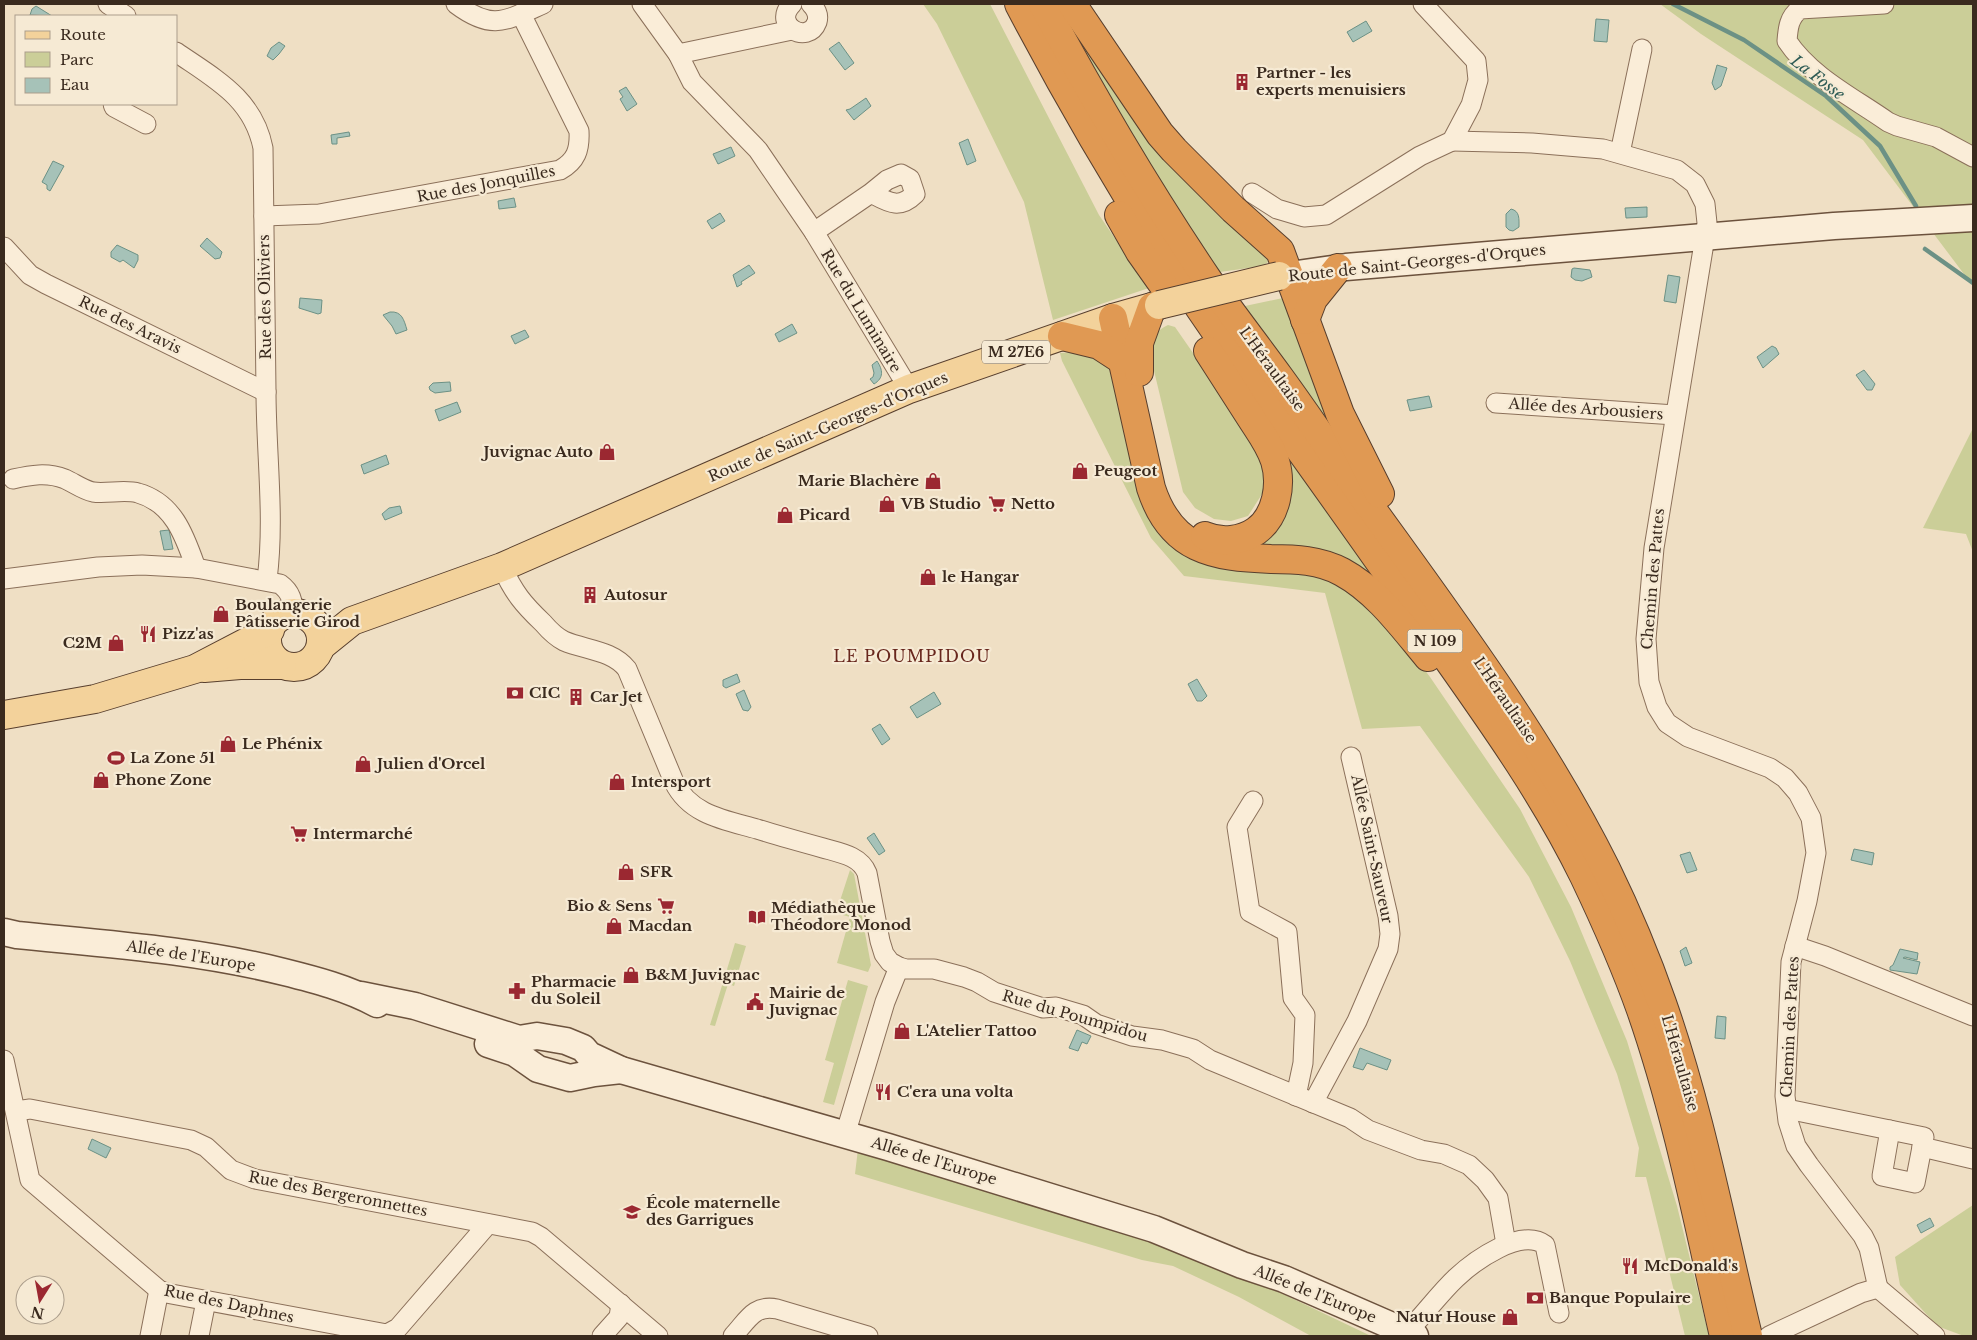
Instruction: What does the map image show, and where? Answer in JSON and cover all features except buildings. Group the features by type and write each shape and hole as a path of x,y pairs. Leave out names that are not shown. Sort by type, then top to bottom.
{"highway":[{"path":"1007,4 1096,176 1140,252 1193,327 1271,452 1277,469 1278,488 1269,516 1257,530 1236,539 1210,538 1196,531 1178,514 1165,487 1118,317"},
{"name":"L'Héraultaise","path":"1020,4 1125,192 1182,281 1481,705 1556,824 1584,875 1618,950 1641,1010 1680,1143 1746,1334"},
{"name":"L'Héraultaise","path":"1043,4 1075,64 1145,183 1210,282 1420,574 1520,721 1577,815 1604,865 1632,926 1662,1003 1699,1130 1746,1334"},
{"path":"1072,4 1160,134 1234,209 1280,251 1284,275 1305,320 1340,414 1373,482 1462,620 1520,721"},
{"path":"1305,320 1313,299 1338,268"},
{"path":"1156,306 1130,366 1151,488 1155,501 1170,526 1193,545 1208,551 1243,557 1303,560 1323,564 1341,571 1365,587 1383,604 1442,672 1519,784 1577,881 1612,954 1658,1065"},
{"path":"1062,336 1098,345 1130,366"}],"main road":[{"name":"Route de Saint-Georges-d'Orques","path":"321,646 352,621 502,567 909,389 1118,317 1284,275"},
{"path":"281,617 302,617 320,632 321,646 318,654 312,661 304,666 291,667 275,659 269,648 268,639 274,623 281,617"},
{"name":"Route de Saint-Georges-d'Orques","path":"302,617 352,621"},
{"path":"4,715 95,699 195,669 270,630"},
{"path":"195,669 282,664"}],"street":[{"path":"108,4 124,15"},
{"path":"456,4 477,18 500,21 543,4"},
{"name":"Rue du Luminaire","path":"642,4 678,54 692,82 758,150 814,232 909,389"},
{"path":"792,4 785,16 788,26 797,32 808,31 816,24 817,13 811,4"},
{"path":"1252,193 1277,209 1304,217 1326,215 1420,156 1452,141 1471,105 1478,80 1476,61 1423,4"},
{"path":"1884,4 1800,9 1793,14 1787,41 1797,57 1832,84 1888,122 1936,137 1973,157"},
{"name":"Rue des Jonquilles","path":"264,216 319,214 560,170 570,165 577,155 580,142 579,131 521,14"},
{"path":"678,54 792,30"},
{"path":"1620,153 1642,49"},
{"name":"Rue des Oliviers","path":"178,53 230,90 244,104 260,134 263,148 266,392 271,495 267,580"},
{"path":"113,105 146,124"},
{"name":"Chemin des Pattes","path":"1452,141 1532,143 1603,149 1620,153 1677,170 1695,184 1705,204 1707,223 1654,548 1646,639 1649,682 1657,707 1667,723 1688,737 1770,768 1786,778 1798,793 1811,818 1816,853 1807,901 1791,962 1785,1096 1788,1121 1796,1146 1825,1189 1863,1236 1869,1248 1878,1288"},
{"name":"Rue du Luminaire","path":"814,232 871,193"},
{"name":"M 27E6","path":"1705,236 1973,218"},
{"name":"Route de Saint-Georges-d'Orques","path":"1284,275 1338,268 1705,236"},
{"name":"Rue des Aravis","path":"4,247 30,275 46,284 266,392"},
{"name":"Allée des Arbousiers","path":"1496,403 1676,415"},
{"path":"13,479 41,473 63,478 91,492 137,493 155,500 169,512 184,533 196,568"},
{"path":"4,579 98,567 142,565 196,568 280,584 287,589 302,617"},
{"path":"502,567 510,585 521,602 555,635 563,640 604,654 622,663 627,669 674,782 686,800 714,818 837,852 858,860 864,865 868,873 884,954 890,962 899,967 885,1002 846,1134"},
{"name":"Allée Saint-Sauveur","path":"1304,1099 1357,1021 1390,942 1388,916 1351,757"},
{"path":"1254,801 1237,827 1250,912 1287,932 1293,998 1305,1015 1304,1099"},
{"name":"Allée de l'Europe","path":"8,934 190,953 322,981 361,995 414,1006 519,1039 527,1049 529,1065 538,1070 570,1078 586,1065 621,1070 846,1134 1154,1229 1242,1265 1284,1279 1411,1334"},
{"path":"1795,946 1825,956 1973,1016"},
{"name":"Rue du Poumpidou","path":"899,967 942,971 977,982 994,992 1043,1008 1056,1007 1083,1015 1096,1024 1132,1036 1162,1040 1185,1047 1210,1060 1350,1118 1368,1130 1421,1150 1444,1154 1469,1165 1485,1180 1498,1198 1506,1244"},
{"name":"Allée de l'Europe","path":"527,1049 537,1036 566,1041 583,1048 586,1065"},
{"path":"4,1060 16,1111"},
{"name":"Rue des Bergeronnettes","path":"16,1111 30,1109 191,1140 206,1147 231,1170 255,1179 532,1232 541,1237 658,1336"},
{"path":"1787,1109 1890,1130 1924,1137 1915,1183 1882,1176 1890,1130"},
{"name":"Rue des Daphnes","path":"16,1111 30,1180 159,1290 166,1293 387,1334 398,1328 488,1224"},
{"path":"1922,1147 1973,1159"},
{"path":"1411,1334 1456,1278 1506,1244 1521,1240 1534,1240 1544,1245 1559,1314"},
{"name":"Allée de l'Europe","path":"1242,1265 1280,1287 1381,1336"},
{"path":"1746,1334 1878,1288 1935,1336"},
{"path":"150,1336 159,1290"},
{"path":"199,1336 206,1301"},
{"path":"602,1336 619,1317 621,1304"},
{"path":"733,1336 755,1312 764,1307 777,1309 868,1336"}],"green space":[{"path":"923,4 990,4 1099,215 1149,288 1053,320 1024,202 937,24"},
{"path":"1058,4 1065,4 1266,256 1268,262 1263,266 1220,272 1157,179"},
{"path":"1660,4 1973,4 1973,286 1863,140 1701,34"},
{"path":"1288,297 1352,461 1245,306"},
{"path":"1168,325 1175,327 1261,451 1267,468 1264,491 1248,516 1231,521 1214,519 1195,508 1183,492 1150,354 1157,333"},
{"path":"1077,352 1098,359 1115,373 1155,520 1284,568 1321,577 1361,599 1397,633 1430,677 1520,809 1571,907 1627,1041 1677,1206 1709,1336 1685,1336 1646,1177 1635,1177 1639,1148 1617,1074 1570,961 1529,877 1420,726 1362,729 1325,593 1184,576 1151,538 1062,361 1060,353"},
{"path":"1973,428 1973,552 1966,534 1923,528"},
{"path":"1279,443 1375,577 1362,572 1231,542 1254,536"},
{"path":"850,870 854,874 871,965 868,972 837,963 850,917 836,913"},
{"path":"735,943 746,946 734,986 728,984 715,1026 710,1025"},
{"path":"848,980 868,986 834,1105 823,1102 834,1063 825,1060"},
{"path":"858,1149 1193,1251 1371,1336 1311,1336 1239,1297 1173,1266 1142,1260 855,1174"},
{"path":"1973,1205 1973,1336 1964,1336 1937,1326 1900,1285 1895,1257"}],"water":[{"path":"36,6 50,15 30,15 32,9"},
{"path":"1596,19 1609,20 1607,42 1594,41"},
{"path":"1366,21 1372,31 1353,42 1347,32"},
{"path":"279,42 285,46 273,60 267,56 271,48"},
{"path":"839,42 854,63 845,70 829,49"},
{"path":"1717,65 1727,68 1721,86 1715,90 1712,83"},
{"path":"626,87 637,104 627,111 620,99 623,97 619,91"},
{"path":"866,98 871,106 854,120 846,110"},
{"path":"349,132 350,136 337,138 337,144 332,144 331,135"},
{"path":"968,139 976,161 967,165 959,143"},
{"path":"731,147 735,156 718,164 713,154"},
{"path":"53,161 64,166 50,191 47,189 47,185 42,182"},
{"path":"514,198 516,207 499,209 498,201"},
{"path":"1647,207 1647,217 1626,218 1625,208"},
{"path":"1511,209 1517,213 1519,218 1519,227 1513,231 1506,227 1506,214"},
{"path":"720,213 725,221 712,229 707,221"},
{"path":"207,238 222,252 220,258 215,259 200,246"},
{"path":"117,245 138,255 134,268 123,260 120,262 111,257 111,252"},
{"path":"749,265 755,273 737,287 733,275"},
{"path":"1572,269 1590,270 1592,277 1582,281 1575,280 1571,277"},
{"path":"1668,275 1680,277 1676,303 1664,301"},
{"path":"300,298 322,300 321,313 318,314 299,308"},
{"path":"390,312 400,315 407,330 396,334 383,315"},
{"path":"792,324 797,333 779,342 775,334"},
{"path":"525,330 529,337 515,344 511,336"},
{"path":"1772,346 1776,348 1779,354 1763,368 1757,357"},
{"path":"877,361 881,376 874,384 870,379 874,373 872,365"},
{"path":"1864,370 1875,384 1872,390 1867,390 1856,375"},
{"path":"450,382 451,391 435,393 429,387 433,383"},
{"path":"1429,396 1432,407 1410,411 1407,400"},
{"path":"457,402 461,412 439,421 435,410"},
{"path":"386,455 389,464 364,474 361,465"},
{"path":"400,506 402,513 385,520 382,514 389,508"},
{"path":"169,530 173,549 164,550 160,531"},
{"path":"737,674 740,682 726,688 723,686 723,680"},
{"path":"1197,679 1207,696 1202,701 1197,701 1188,684"},
{"path":"744,690 751,707 748,711 743,710 736,694"},
{"path":"934,692 941,704 917,718 910,707"},
{"path":"880,724 890,739 882,745 872,729"},
{"path":"874,833 885,851 879,855 867,838"},
{"path":"1854,849 1874,853 1872,865 1851,860"},
{"path":"1690,852 1697,870 1687,873 1680,855"},
{"path":"1686,947 1692,963 1685,966 1680,951"},
{"path":"1900,949 1918,953 1917,960 1903,958 1920,962 1917,974 1890,970"},
{"path":"1717,1016 1726,1017 1725,1039 1715,1038"},
{"path":"1077,1030 1091,1036 1087,1044 1082,1042 1078,1051 1069,1048"},
{"path":"1360,1048 1391,1060 1387,1070 1367,1063 1363,1070 1353,1067"},
{"path":"92,1139 111,1148 106,1158 88,1149"},
{"path":"1930,1218 1934,1226 1921,1233 1917,1225"}],"waterway":[{"name":"La Fosse","path":"1673,4 1744,40 1826,96 1880,146 1916,206"},
{"name":"La Fosse","path":"1925,249 1973,283"}],"place":[{"name":"Partner - les experts menuisiers","path":"1242,82"},
{"name":"Juvignac Auto","path":"607,452"},
{"name":"Peugeot","path":"1080,471"},
{"name":"Marie Blachère","path":"933,481"},
{"name":"VB Studio","path":"887,504"},
{"name":"Netto","path":"997,504"},
{"name":"Picard","path":"785,515"},
{"name":"le Hangar","path":"928,577"},
{"name":"Autosur","path":"590,595"},
{"name":"Boulangerie Pâtisserie Girod","path":"221,614"},
{"name":"Pizz'as","path":"148,634"},
{"name":"C2M","path":"116,643"},
{"name":"CIC","path":"515,693"},
{"name":"Car Jet","path":"576,697"},
{"name":"Le Phénix","path":"228,744"},
{"name":"La Zone 51","path":"116,758"},
{"name":"Julien d'Orcel","path":"363,764"},
{"name":"Phone Zone","path":"101,780"},
{"name":"Intersport","path":"617,782"},
{"name":"Intermarché","path":"299,834"},
{"name":"SFR","path":"626,872"},
{"name":"Bio & Sens","path":"666,906"},
{"name":"Médiathèque Théodore Monod","path":"757,917"},
{"name":"Macdan","path":"614,926"},
{"name":"B&M Juvignac","path":"631,975"},
{"name":"Pharmacie du Soleil","path":"517,991"},
{"name":"Mairie de Juvignac","path":"755,1002"},
{"name":"L'Atelier Tattoo","path":"902,1031"},
{"name":"C'era una volta","path":"883,1092"},
{"name":"École maternelle des Garrigues","path":"632,1212"},
{"name":"McDonald's","path":"1630,1266"},
{"name":"Banque Populaire","path":"1535,1298"},
{"name":"Natur House","path":"1510,1317"}],"district":[{"name":"LE POUMPIDOU","path":"912,656"}]}
